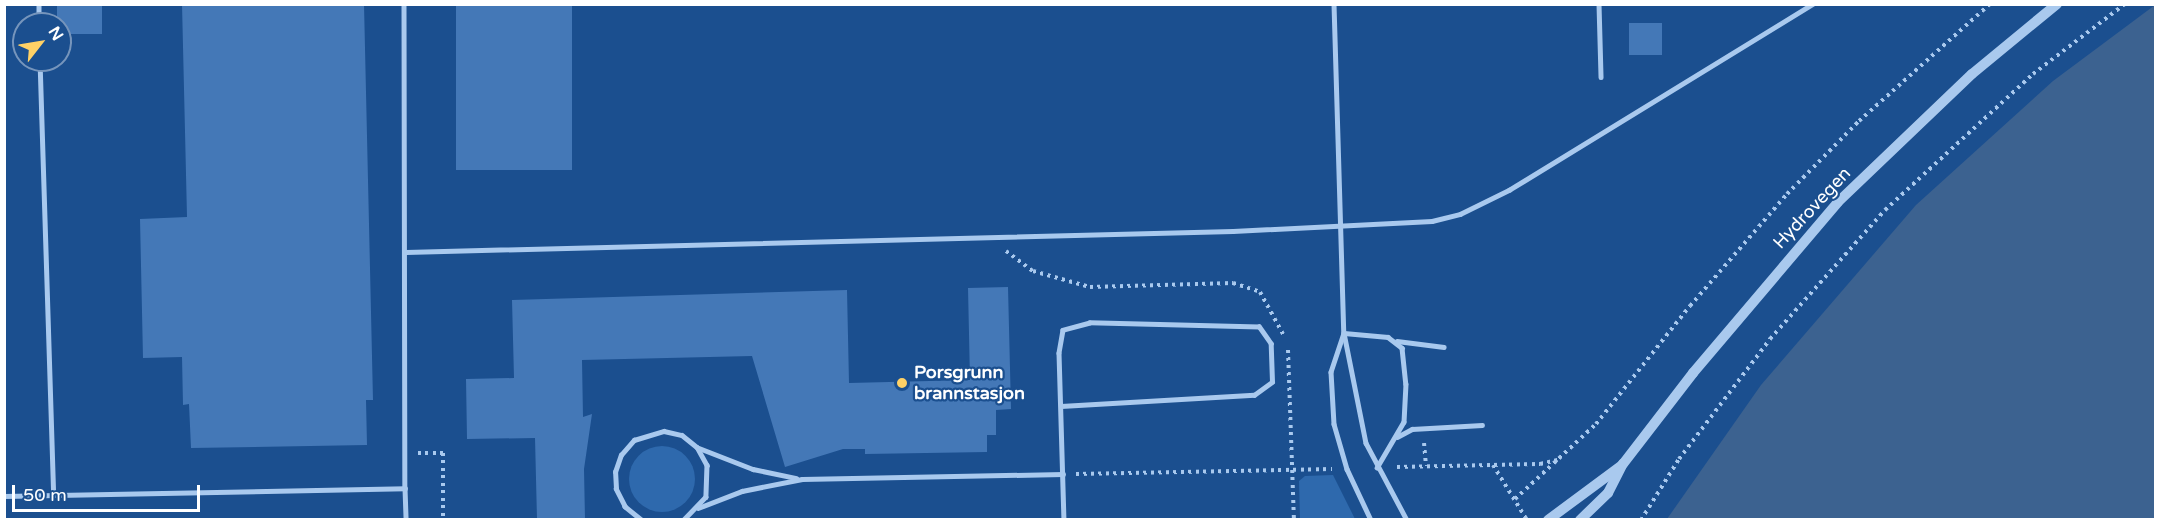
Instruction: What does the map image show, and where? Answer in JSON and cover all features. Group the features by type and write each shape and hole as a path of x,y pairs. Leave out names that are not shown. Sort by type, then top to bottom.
{"street":[{"name":"Hydrovegen","path":"1580,519 1608,493 1623,464 1767,282 1838,202 1956,89 2057,4"},
{"name":"Hydrovegen","path":"1548,519 1623,464"}],"lane":[{"path":"404,4 406,519"},
{"path":"1334,4 1344,333 1355,380 1358,415 1377,468 1407,519"},
{"path":"1599,4 1601,77"},
{"path":"406,252 1411,225 1481,206 1814,4"},
{"path":"40,72 54,495"},
{"path":"1061,406 1262,393 1272,382 1271,344 1259,327 1090,323 1071,326 1063,330 1059,353 1064,519"},
{"path":"1344,333 1396,340 1420,347 1444,347"},
{"path":"1344,333 1331,372 1334,424 1344,461 1371,519"},
{"path":"1377,468 1404,422 1405,362 1396,340"},
{"path":"1397,436 1423,428 1482,425"},
{"path":"641,519 625,507 616,489 615,472 621,454 634,440 649,433 682,435 697,447 753,469 802,479"},
{"path":"697,447 709,476 705,496 698,508"},
{"path":"684,519 698,508 742,491 802,479 1063,474"},
{"path":"4,496 405,488"}],"path":[{"path":"1515,499 1567,455 1787,194 1859,121 1990,4"},
{"path":"1641,519 1679,459 1770,339 1885,210 2033,74 2125,4"},
{"path":"1423,428 1426,466"},
{"path":"405,454 443,453 444,519"},
{"path":"1397,467 1554,463 1567,455"},
{"path":"1493,465 1527,519"},
{"path":"1063,474 1332,469"}],"shaded area":[{"path":"2155,5 2155,519 1667,519 1761,385 1916,205 2053,81"},
{"path":"662,446 674,449 685,456 692,467 695,479 692,491 685,502 674,509 662,512 650,509 639,502 632,491 629,479 632,467 639,456 650,449"},
{"path":"1333,475 1355,519 1300,519 1299,481 1305,476"}],"building":[{"path":"57,4 102,4 102,34 72,34 72,12 57,12"},
{"path":"182,4 364,4 373,400 366,400 367,445 191,448 189,404 183,405 182,357 143,358 140,219 187,217"},
{"path":"456,4 572,4 572,170 456,170"},
{"path":"1629,23 1662,23 1662,55 1629,55"},
{"path":"1008,287 1011,409 996,410 996,435 987,435 987,452 865,454 865,449 843,449 785,467 752,356 582,360 583,417 592,414 584,469 585,519 537,519 535,438 467,439 466,379 514,378 512,300 847,290 849,383 970,380 968,288"}],"place":[{"name":"Porsgrunn brannstasjon","path":"902,383"}]}
